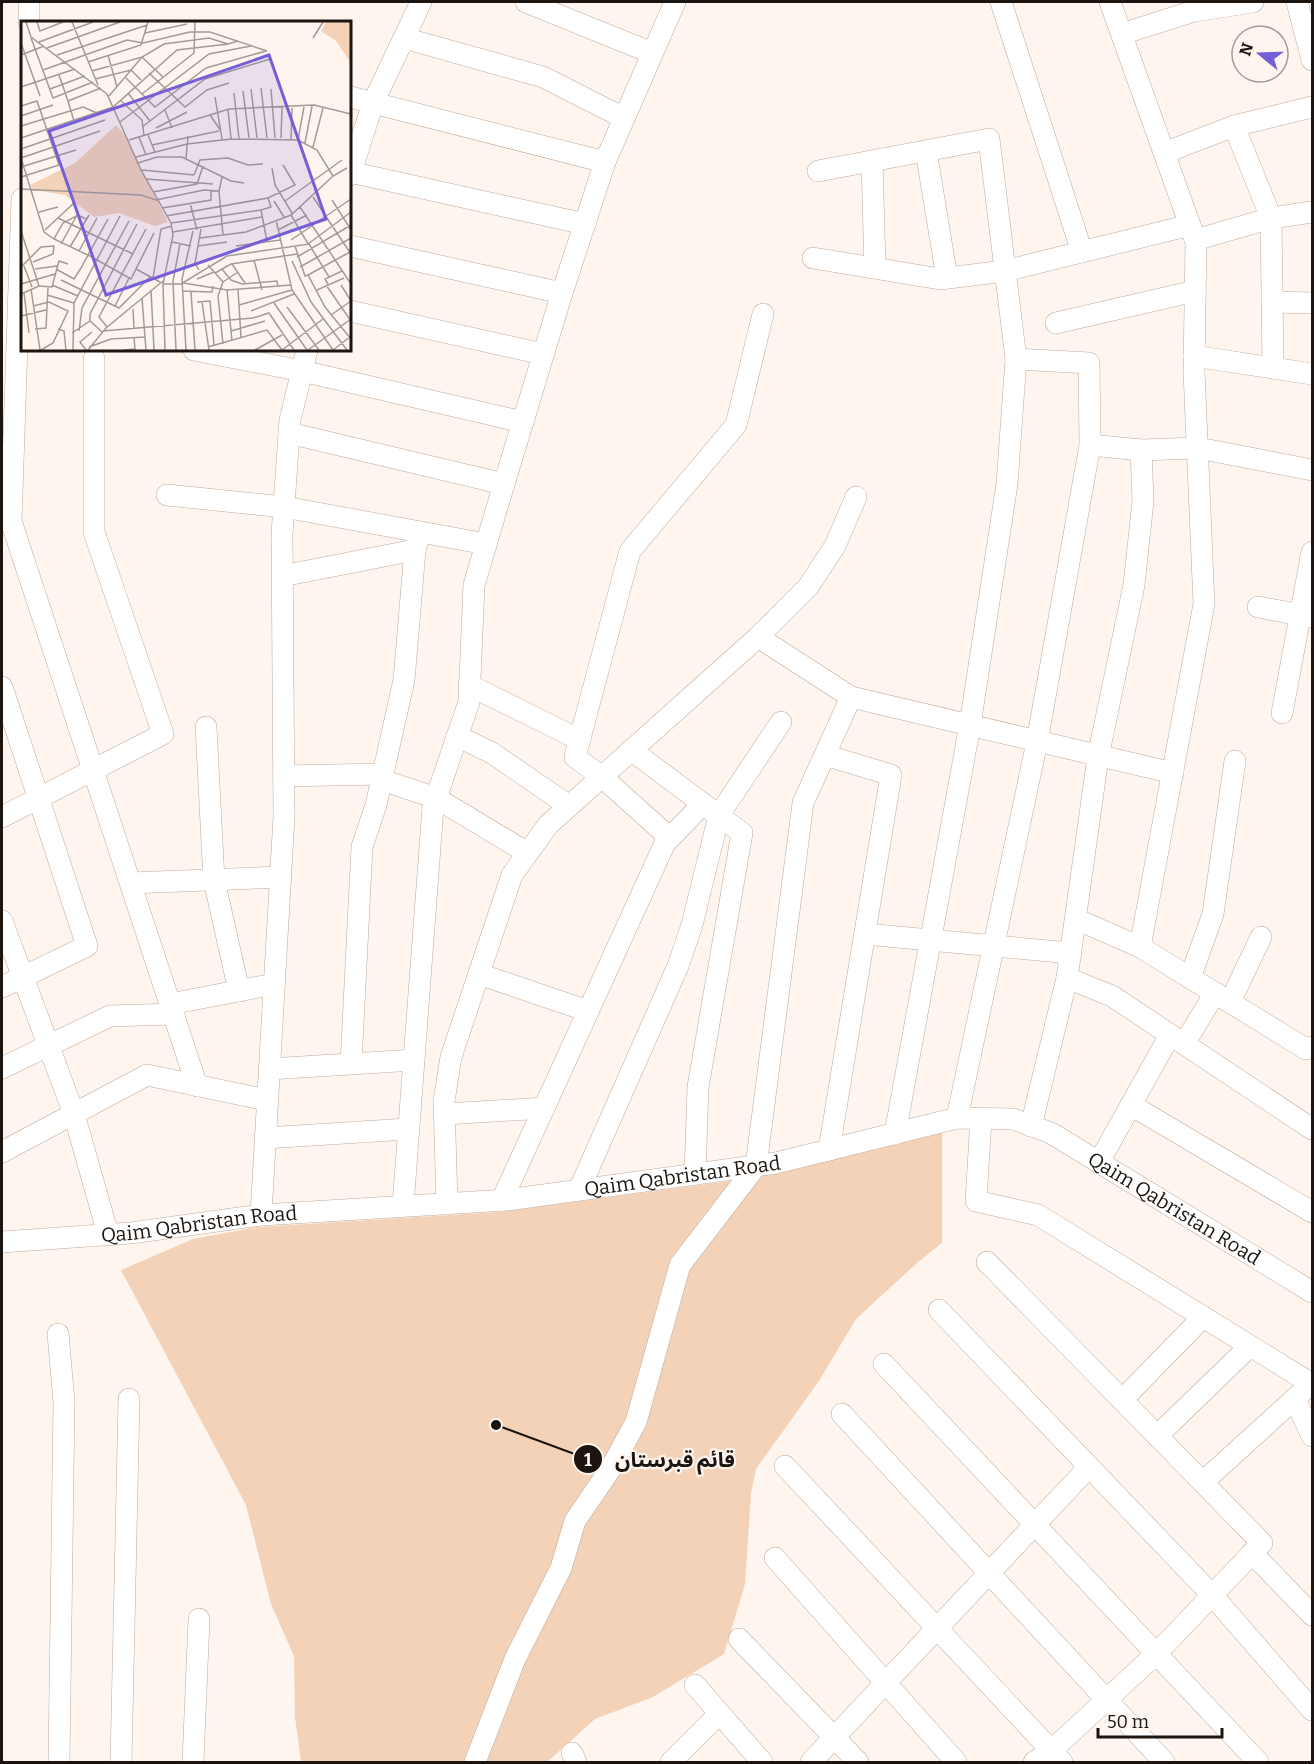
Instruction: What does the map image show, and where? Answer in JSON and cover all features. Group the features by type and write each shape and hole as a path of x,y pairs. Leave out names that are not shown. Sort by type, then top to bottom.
{"street":[{"path":"351,170 373,103 421,2"},
{"path":"526,2 652,53"},
{"path":"403,1206 433,807 469,702 471,606 474,585 543,354 605,162 675,2"},
{"path":"1001,2 1083,252"},
{"path":"1110,2 1192,232 1195,291 1194,356 1204,604 1140,947"},
{"path":"1122,34 1194,11 1253,2"},
{"path":"1297,2 1312,60"},
{"path":"404,38 543,77 624,118"},
{"path":"351,97 605,162"},
{"path":"1164,153 1234,126 1312,107"},
{"path":"1234,126 1270,218 1273,368"},
{"path":"818,171 989,139 1016,359 1007,484 970,725 895,1134"},
{"path":"927,151 947,278"},
{"path":"872,161 875,268"},
{"path":"351,173 585,224"},
{"path":"813,258 947,278 1005,271 1083,252 1312,212"},
{"path":"21,228 11,521 197,1086"},
{"path":"351,246 562,293"},
{"path":"1056,324 1195,291"},
{"path":"1272,302 1312,303"},
{"path":"351,311 543,354"},
{"path":"670,838 602,777 575,757 630,551 736,424 763,314"},
{"path":"199,351 302,371 523,422"},
{"path":"261,1215 284,776 282,576 284,507 289,433 307,351"},
{"path":"1194,356 1312,375"},
{"path":"2,817 163,734 94,532 94,359"},
{"path":"957,1118 1036,742 1090,445 1089,363 1016,359"},
{"path":"289,433 504,484"},
{"path":"1090,445 1141,450 1198,448 1312,470"},
{"path":"1031,1126 1067,978 1098,757 1134,585 1143,501 1141,450"},
{"path":"167,495 284,507 418,541 486,544"},
{"path":"447,1204 445,1114 451,1057 512,875 526,852 548,825 758,637 808,587 835,546 856,497"},
{"path":"282,576 418,541"},
{"path":"351,1064 362,847 383,777 404,680 418,541"},
{"path":"1282,713 1306,616 1312,552"},
{"path":"1258,607 1306,616"},
{"path":"758,637 851,696 1098,757 1173,773"},
{"path":"469,685 580,740"},
{"path":"2,687 87,946 2,987"},
{"path":"474,1762 515,1659 561,1568 575,1521 611,1468 636,1422 680,1265 756,1166 803,803 851,696"},
{"path":"502,1200 665,843 711,810 781,722"},
{"path":"206,727 214,880 239,991"},
{"path":"457,736 492,753 569,806"},
{"path":"631,750 742,833 698,1087 695,1174"},
{"path":"825,755 891,775 830,1150"},
{"path":"1190,978 1213,914 1235,761"},
{"path":"284,776 383,777 436,798 526,852"},
{"path":"579,1190 678,966 692,925 711,810"},
{"path":"131,883 280,877"},
{"path":"1076,919 1140,947 1305,1049 1312,1047"},
{"path":"2,921 74,1114 108,1234"},
{"path":"865,934 1071,953"},
{"path":"1099,1162 1131,1105 1177,1039 1222,998 1261,937"},
{"path":"479,974 588,1011"},
{"path":"1067,978 1112,996 1312,1129"},
{"path":"2,1068 110,1016 172,1009 274,984"},
{"path":"269,1069 414,1060"},
{"path":"2,1152 147,1075 267,1100"},
{"path":"1131,1105 1312,1212"},
{"path":"445,1114 544,1108"},
{"name":"Qaim Qabristan Road","path":"2,1242 108,1234 261,1215 502,1200 756,1166 957,1118 1013,1119 1051,1133 1312,1292"},
{"path":"981,1119 976,1202 1038,1215 1312,1384 1203,1482"},
{"path":"265,1138 408,1129"},
{"path":"785,1466 937,1629 1049,1759 1106,1700 1156,1654 1262,1542 987,1262"},
{"path":"939,1310 1212,1595 1312,1710"},
{"path":"1122,1400 1203,1317"},
{"path":"58,1334 64,1402 59,1762"},
{"path":"1157,1436 1250,1346"},
{"path":"884,1364 1258,1762"},
{"path":"122,1762 129,1398"},
{"path":"1295,1399 1312,1436"},
{"path":"842,1414 1164,1762"},
{"path":"811,1762 1089,1467"},
{"path":"1252,1553 1312,1615"},
{"path":"775,1558 956,1762"},
{"path":"193,1762 199,1619"},
{"path":"739,1640 858,1762"},
{"path":"695,1685 718,1715 762,1762"},
{"path":"671,1762 718,1715"}],"shaded area":[{"path":"942,1133 942,1243 856,1319 819,1381 756,1469 751,1493 745,1584 724,1654 653,1697 595,1719 547,1762 301,1762 295,1717 294,1656 271,1604 246,1505 121,1270 193,1239 258,1227 499,1212 753,1178"}],"place":[{"name":"قائم قبرستان","path":"496,1425"}]}
